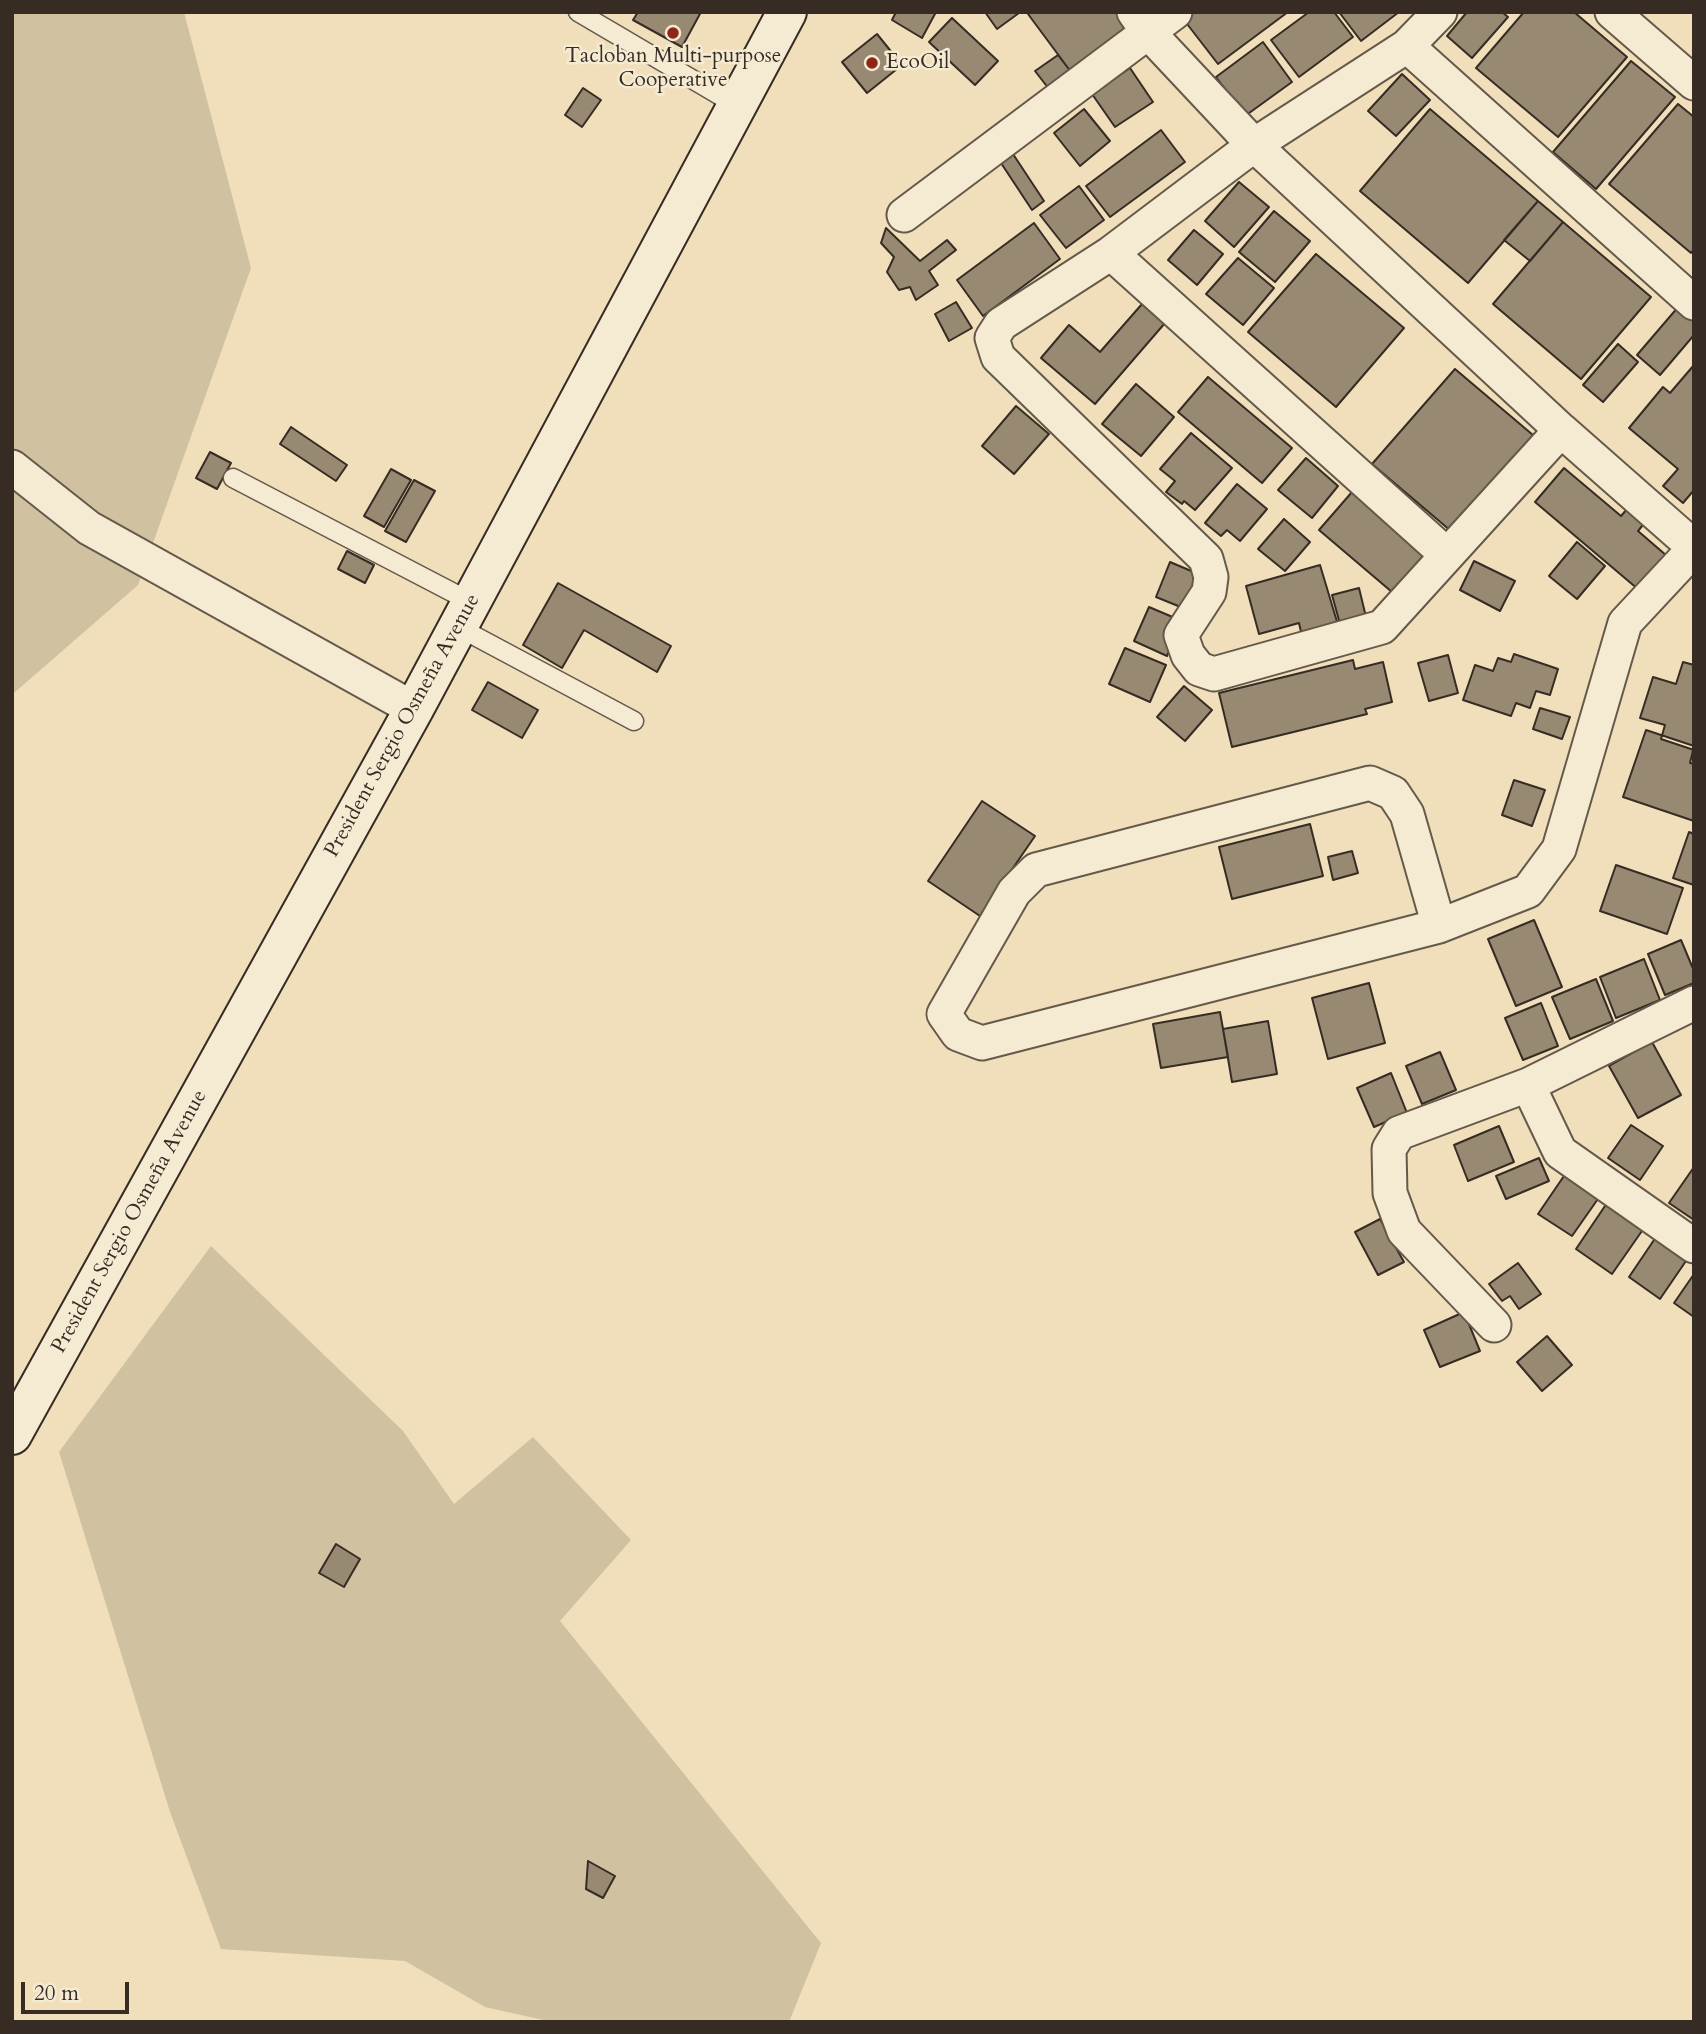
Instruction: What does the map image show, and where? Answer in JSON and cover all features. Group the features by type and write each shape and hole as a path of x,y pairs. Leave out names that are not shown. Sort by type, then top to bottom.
{"main road":[{"name":"President Sergio Osmeña Avenue","path":"12,1435 414,709 787,12"}],"street":[{"path":"904,215 1141,22 1175,12"},
{"path":"1440,12 1407,46 1254,145 1111,253 1001,324 992,338 998,357 1206,559 1211,577 1209,592 1181,635 1188,655 1199,669 1214,674 1382,627 1561,430"},
{"path":"1612,12 1694,83"},
{"path":"1141,22 1254,145 1561,430 1694,548 1625,623 1559,849 1528,891 1438,926 982,1044 958,1034 944,1014 1014,892 1036,870 1370,783 1393,793 1407,814 1438,926"},
{"path":"1407,46 1694,303"},
{"path":"1111,253 1447,555"},
{"path":"12,467 89,528 414,709"},
{"path":"1494,1325 1404,1231 1390,1193 1389,1149 1399,1133 1528,1085 1694,1003"},
{"path":"1528,1085 1560,1152 1694,1246"}],"lane":[{"path":"578,12 736,105"},
{"path":"233,478 464,614 634,721"}],"shaded area":[{"path":"12,12 184,12 251,268 138,585 12,697"},
{"path":"211,1246 403,1431 454,1504 533,1437 631,1540 560,1621 821,1943 789,2022 552,2022 485,2007 405,1961 221,1949 170,1812 59,1452"}],"building":[{"name":"Tacloban Multi-purpose Cooperative","path":"638,12 701,12 682,47 633,20"},
{"path":"896,12 936,12 922,38 892,20"},
{"path":"985,12 1019,12 1019,13 997,29"},
{"path":"1116,12 1129,29 1071,72 1028,14"},
{"path":"1194,12 1288,12 1218,64 1184,20"},
{"path":"1309,12 1334,12 1353,37 1299,77 1271,40"},
{"path":"1339,12 1399,12 1361,41"},
{"path":"1467,12 1502,12 1508,17 1472,58 1447,36"},
{"path":"1524,12 1574,12 1627,57 1558,137 1476,68"},
{"path":"952,18 998,61 975,85 929,42"},
{"name":"EcoOil","path":"877,34 902,65 867,93 842,62"},
{"path":"1263,42 1292,82 1245,116 1216,77"},
{"path":"1058,55 1071,72 1049,89 1035,71"},
{"path":"1631,61 1675,97 1596,189 1553,152"},
{"path":"1130,68 1153,102 1115,127 1092,94"},
{"path":"1402,74 1430,100 1396,136 1368,111"},
{"path":"583,88 601,100 582,127 565,115"},
{"path":"1678,104 1694,117 1694,249 1691,253 1609,184"},
{"path":"1084,109 1110,141 1080,166 1054,133"},
{"path":"1430,109 1538,201 1468,283 1360,191"},
{"path":"1161,130 1185,162 1110,217 1086,186"},
{"path":"1013,154 1044,201 1032,210 1001,163"},
{"path":"1239,182 1269,207 1234,247 1205,221"},
{"path":"1079,186 1104,220 1066,248 1040,215"},
{"path":"1538,201 1563,222 1530,261 1504,240"},
{"path":"1274,211 1310,241 1275,282 1239,252"},
{"path":"1563,222 1651,297 1581,379 1493,304"},
{"path":"1034,223 1060,259 983,316 957,280"},
{"path":"886,228 920,261 947,240 956,250 929,271 938,285 916,300 910,287 899,290 887,272 894,257 881,243"},
{"path":"1194,230 1223,254 1197,285 1168,260"},
{"path":"1316,254 1404,328 1336,407 1248,332"},
{"path":"1238,258 1274,288 1243,325 1206,294"},
{"path":"956,302 972,328 949,341 935,314"},
{"path":"1142,304 1165,323 1095,404 1041,358 1069,325 1100,352"},
{"path":"1679,306 1694,319 1694,335 1660,375 1637,355"},
{"path":"1618,344 1638,362 1603,402 1583,385"},
{"path":"1694,365 1694,490 1683,503 1663,486 1678,469 1629,428 1663,387 1670,393"},
{"path":"1455,369 1540,441 1458,537 1372,464"},
{"path":"1208,377 1292,448 1262,483 1178,412"},
{"path":"1136,384 1174,417 1141,456 1102,424"},
{"path":"1016,406 1049,434 1014,474 982,446"},
{"path":"291,427 347,465 336,481 280,444"},
{"path":"1191,433 1232,468 1195,510 1166,492 1175,481 1160,469"},
{"path":"210,452 231,463 217,489 196,478"},
{"path":"1306,458 1338,486 1312,518 1278,490"},
{"path":"1564,468 1621,516 1634,501 1651,515 1638,531 1667,556 1639,590 1535,502"},
{"path":"391,469 411,480 384,527 364,516"},
{"path":"414,480 435,491 406,542 385,531"},
{"path":"1237,484 1267,509 1240,541 1227,530 1221,536 1205,523"},
{"path":"1352,492 1431,560 1399,598 1319,530"},
{"path":"1284,519 1310,542 1285,571 1258,549"},
{"path":"1577,542 1605,566 1577,599 1549,576"},
{"path":"347,551 374,565 365,583 338,569"},
{"path":"1474,561 1515,581 1500,611 1460,590"},
{"path":"1170,562 1203,576 1188,610 1156,597"},
{"path":"1320,565 1338,625 1302,636 1299,623 1259,634 1246,586"},
{"path":"558,583 671,646 657,672 584,630 562,668 523,645"},
{"path":"1359,588 1366,617 1340,624 1332,595"},
{"path":"1149,607 1182,621 1167,656 1134,641"},
{"path":"1125,648 1166,665 1150,702 1109,684"},
{"path":"1514,654 1558,669 1550,695 1536,691 1530,708 1516,703 1511,716 1463,700 1475,665 1493,671 1498,658 1511,662"},
{"path":"1448,655 1458,693 1429,701 1418,663"},
{"path":"1353,660 1355,669 1383,662 1392,702 1365,709 1367,714 1232,747 1219,693"},
{"path":"1683,662 1694,665 1694,750 1661,739 1665,725 1640,718 1653,677 1676,684"},
{"path":"488,682 538,710 522,738 472,710"},
{"path":"1184,686 1212,710 1185,741 1157,717"},
{"path":"1540,708 1570,717 1562,739 1533,729"},
{"path":"1646,730 1694,746 1690,763 1694,764 1694,821 1623,797"},
{"path":"1514,780 1545,790 1532,826 1502,815"},
{"path":"982,801 1035,836 980,916 928,881"},
{"path":"1310,824 1323,876 1232,899 1219,847"},
{"path":"1689,832 1694,834 1694,885 1673,878"},
{"path":"1352,851 1358,873 1333,880 1328,857"},
{"path":"1616,865 1683,888 1667,934 1600,911"},
{"path":"1534,920 1562,987 1516,1006 1488,939"},
{"path":"1681,940 1694,971 1694,983 1665,995 1648,954"},
{"path":"1644,959 1660,1000 1616,1018 1600,977"},
{"path":"1596,979 1613,1021 1570,1039 1552,997"},
{"path":"1369,983 1385,1043 1328,1059 1312,998"},
{"path":"1541,1003 1558,1046 1523,1060 1505,1018"},
{"path":"1220,1012 1228,1057 1161,1068 1153,1024"},
{"path":"1268,1021 1277,1074 1232,1082 1223,1029"},
{"path":"1652,1042 1681,1095 1638,1118 1609,1066"},
{"path":"1440,1052 1456,1090 1422,1104 1406,1066"},
{"path":"1391,1073 1407,1113 1374,1127 1357,1088"},
{"path":"1631,1125 1663,1146 1640,1180 1608,1158"},
{"path":"1499,1126 1514,1162 1468,1181 1454,1145"},
{"path":"1539,1158 1549,1181 1506,1199 1496,1176"},
{"path":"1694,1167 1694,1220 1669,1203"},
{"path":"1566,1173 1600,1196 1572,1236 1538,1214"},
{"path":"1607,1203 1644,1228 1612,1274 1576,1249"},
{"path":"1380,1219 1404,1262 1378,1275 1355,1232"},
{"path":"1656,1237 1688,1258 1660,1299 1629,1277"},
{"path":"1518,1263 1541,1294 1519,1309 1510,1296 1502,1301 1489,1284"},
{"path":"1694,1274 1694,1317 1674,1303"},
{"path":"1464,1312 1480,1351 1440,1367 1424,1330"},
{"path":"1547,1336 1572,1365 1542,1391 1517,1362"},
{"path":"336,1544 360,1559 344,1587 319,1573"},
{"path":"588,1861 615,1876 603,1898 586,1889"}],"place":[{"name":"Tacloban Multi-purpose Cooperative","path":"673,33"},
{"name":"EcoOil","path":"872,63"}]}
